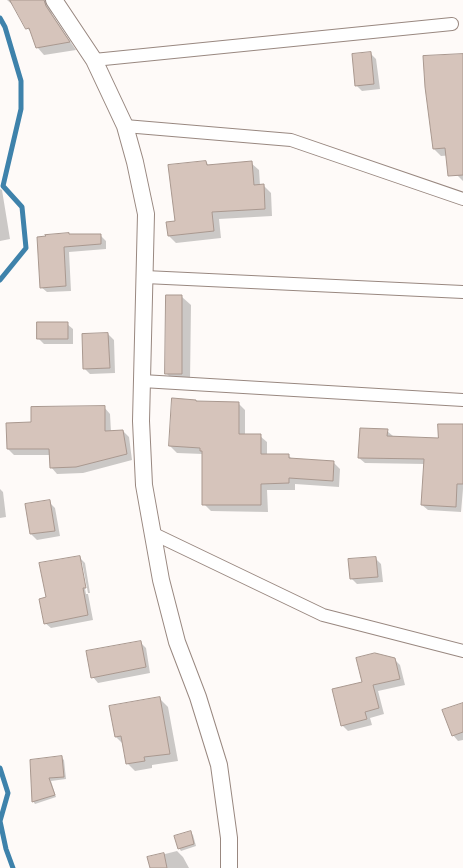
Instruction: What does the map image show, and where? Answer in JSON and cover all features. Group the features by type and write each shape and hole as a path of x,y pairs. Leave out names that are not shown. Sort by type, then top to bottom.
{"street":[{"path":"54,0 94,60 124,126 135,162 146,214 142,381 144,485 161,580 177,642 198,697 218,765 229,838 229,868"},
{"path":"94,60 452,24"},
{"path":"124,126 292,140 463,200"},
{"path":"145,277 463,292"},
{"path":"142,381 463,400"},
{"path":"152,534 323,615 463,650"}],"building":[{"path":"10,0 44,0 70,42 36,48 29,28 26,29"},
{"path":"371,52 374,84 355,86 352,54"},
{"path":"463,54 463,175 448,176 445,148 433,149 423,56"},
{"path":"206,161 207,165 252,161 254,185 264,184 265,209 212,212 214,231 168,236 166,222 175,221 168,165"},
{"path":"69,233 101,234 101,244 64,247 66,286 40,288 37,237"},
{"path":"166,295 182,295 182,374 165,374"},
{"path":"37,322 68,322 68,339 37,339"},
{"path":"108,333 110,368 83,369 82,334"},
{"path":"172,398 196,401 239,402 239,434 261,434 261,454 289,454 289,458 334,461 333,481 289,478 289,483 261,484 261,505 202,505 202,451 200,451 200,448 169,446"},
{"path":"105,406 105,431 123,430 127,454 76,467 50,468 49,449 7,449 6,423 31,422 31,407"},
{"path":"438,424 463,424 463,484 457,484 456,507 421,505 424,459 358,458 360,428 388,429 387,436 438,438"},
{"path":"50,500 55,531 30,534 25,504"},
{"path":"80,556 86,588 83,588 88,615 44,624 39,599 46,597 39,563"},
{"path":"376,557 378,577 350,579 348,559"},
{"path":"141,641 146,667 91,678 86,651"},
{"path":"375,653 395,658 400,679 373,685 379,708 365,712 367,719 341,726 332,689 362,682 356,658"},
{"path":"160,697 170,754 144,757 145,761 126,764 121,736 115,737 109,706"},
{"path":"463,703 463,732 452,736 442,710"},
{"path":"62,756 64,777 49,778 55,795 32,802 30,760"},
{"path":"191,831 194,844 178,849 174,836"},
{"path":"164,853 167,868 150,868 147,857"}],"waterway":[{"path":"0,18 5,27 21,81 21,109 3,186 22,207 26,248 0,280"},
{"path":"0,768 8,793 0,821 6,849 13,868"}]}
